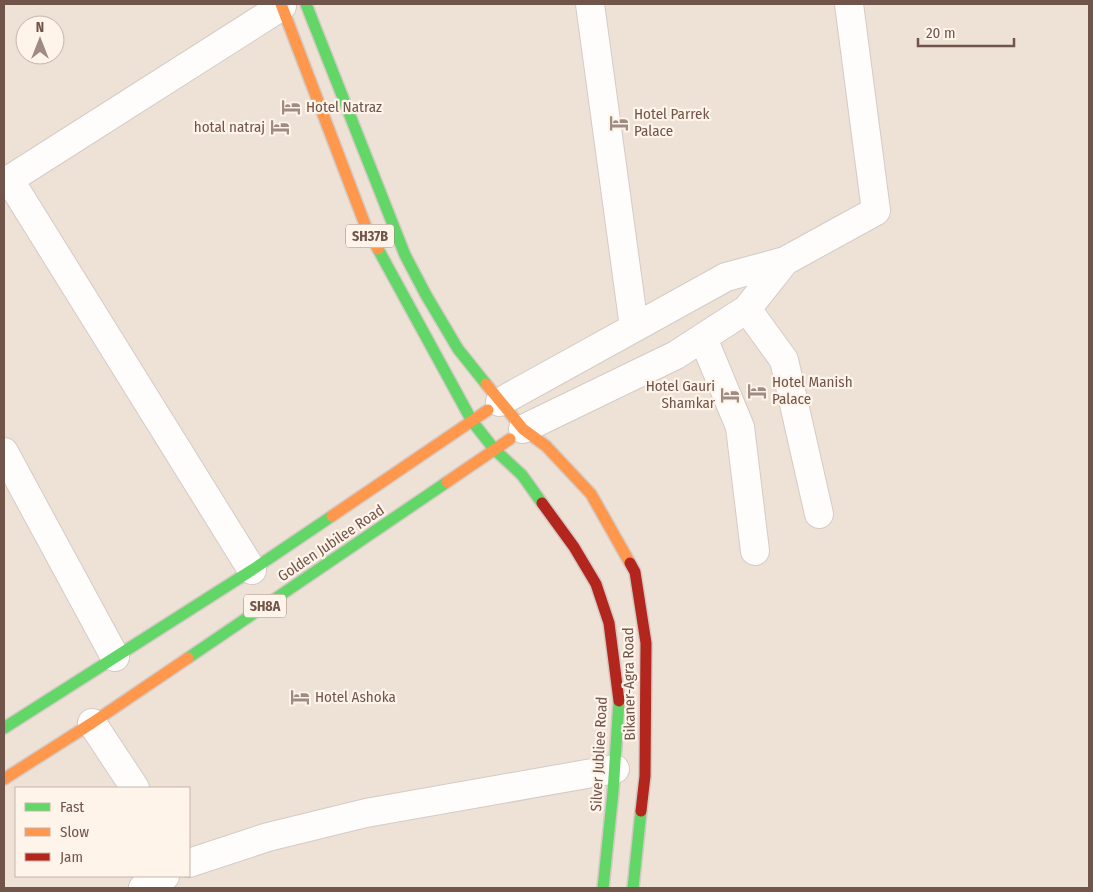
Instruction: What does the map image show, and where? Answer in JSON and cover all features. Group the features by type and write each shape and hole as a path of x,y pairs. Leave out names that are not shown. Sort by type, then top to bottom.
{"main road":[{"name":"SH37B","path":"290,5 405,255 426,295 458,349 523,429"},
{"name":"SH37B","path":"290,5 366,227 472,421 494,449"},
{"name":"SH8A","path":"4,728 252,570 500,402"},
{"name":"Golden Jubilee Road","path":"4,778 92,723 523,429"},
{"name":"Bikaner-Agra Road","path":"523,429 546,446 591,494 635,572 646,643 645,776 633,888"},
{"name":"Silver Jubliee Road","path":"494,449 522,475 574,547 596,584 609,623 619,700 615,769 604,888"}],"street":[{"path":"590,4 634,327"},
{"path":"500,402 726,277 785,261 876,211 849,4"},
{"path":"252,570 6,181 290,5"},
{"path":"523,429 676,356 747,309 785,261"},
{"path":"747,309 784,360 819,514"},
{"path":"703,338 740,427 755,551"},
{"path":"4,452 115,657"},
{"path":"92,723 134,787"},
{"path":"190,863 268,837 366,813 615,769"},
{"path":"143,888 162,877"}],"shaded area":[{"path":"4,4 1089,4 1089,888 4,888"}],"traffic: fast":[{"path":"306,4 405,255 458,349 486,384"},
{"path":"378,249 472,421 494,449 522,475 542,503"},
{"path":"188,658 447,482"},
{"path":"4,728 252,570 332,516"},
{"path":"603,888 613,792 619,701"},
{"path":"633,888 641,811"}],"traffic: slow":[{"path":"281,4 366,227 378,249"},
{"path":"486,384 523,429 546,446 591,494 630,563"},
{"path":"332,516 488,410"},
{"path":"447,482 510,439"},
{"path":"4,779 92,723 188,658"}],"traffic: jam":[{"path":"542,503 574,547 596,584 609,623 619,701"},
{"path":"630,563 635,572 646,643 645,776 641,811"}],"place":[{"name":"Hotel Natraz","path":"291,107"},
{"name":"Hotel Parrek Palace","path":"619,123"},
{"name":"hotal natraj","path":"280,127"},
{"name":"Hotel Manish Palace","path":"757,391"},
{"name":"Hotel Gauri Shamkar","path":"730,395"},
{"name":"Hotel Ashoka","path":"300,697"}]}
